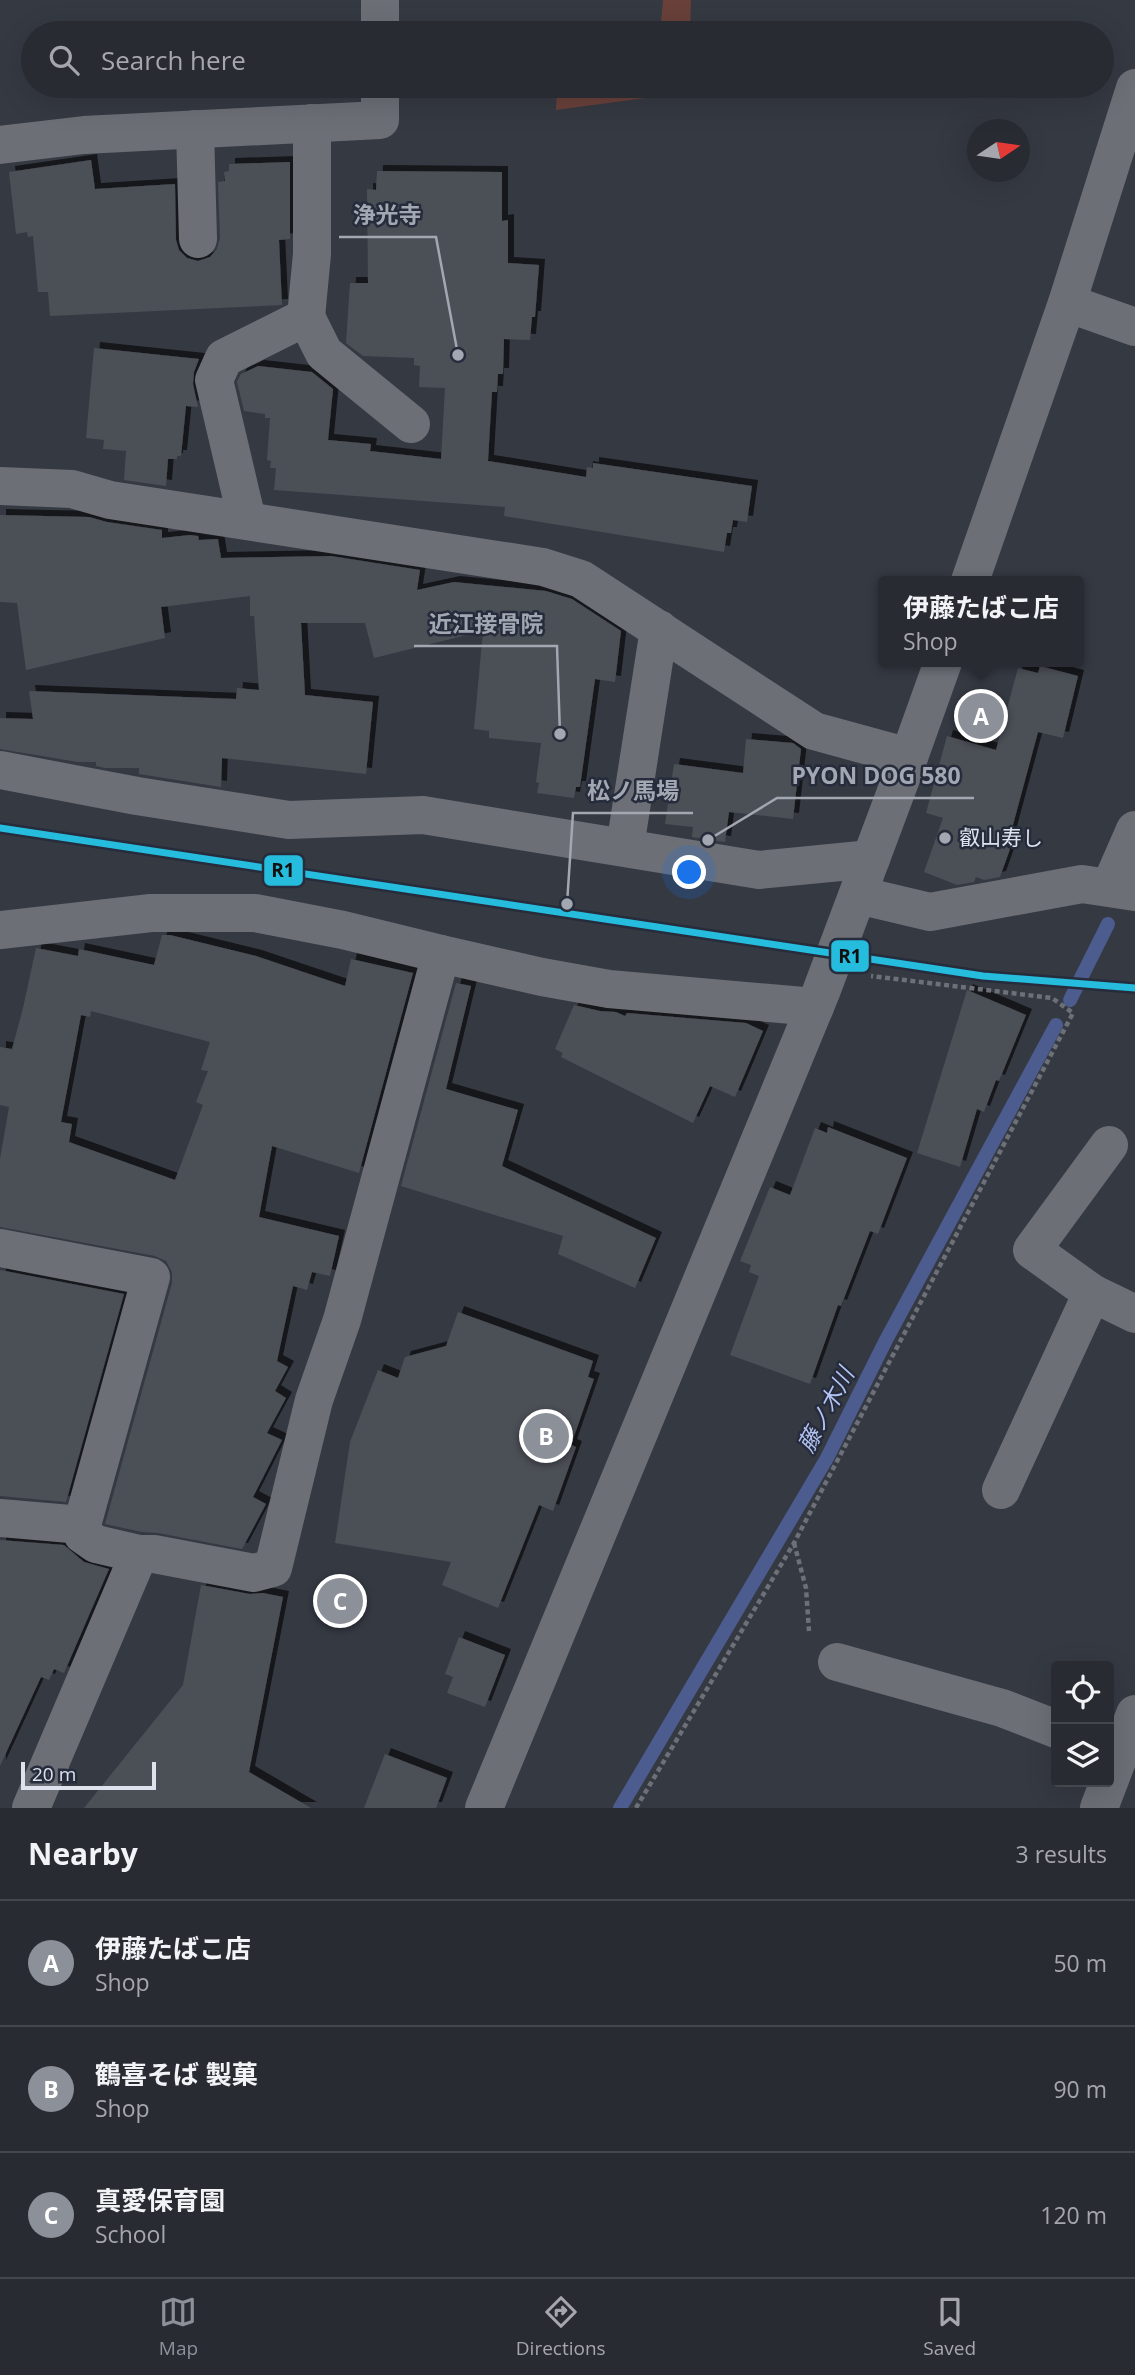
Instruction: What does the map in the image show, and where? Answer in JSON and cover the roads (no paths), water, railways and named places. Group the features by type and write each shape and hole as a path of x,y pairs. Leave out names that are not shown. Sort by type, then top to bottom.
{"street":[{"path":"380,0 380,21"},
{"path":"972,576 1067,303 1135,88"},
{"path":"0,145 84,135 380,120 380,98"},
{"path":"312,123 312,254 306,317 324,353 411,424"},
{"path":"195,129 198,239"},
{"path":"1067,303 1135,327"},
{"path":"247,520 214,380 224,358 306,317"},
{"path":"0,486 72,489 110,500 543,568 582,579 814,731 909,757"},
{"path":"625,848 659,629"},
{"path":"484,1808 815,1007 941,667"},
{"path":"0,770 137,796 289,820 424,815 759,870 871,859"},
{"path":"858,895 930,912 1082,884 1122,889 1135,830"},
{"path":"0,930 151,913 255,913 343,930 542,977 608,989 815,1007"},
{"path":"0,1248 151,1277 82,1525 83,1535 96,1544 139,1554 155,1554 254,1573 273,1568 314,1400 342,1320 441,954"},
{"path":"1109,1145 1032,1250 1092,1293 1135,1314"},
{"path":"1001,1490 1092,1293"},
{"path":"0,1518 82,1525"},
{"path":"32,1808 139,1554"},
{"path":"837,1662 1002,1709 1051,1727"},
{"path":"1114,1752 1135,1714"},
{"path":"1098,1808 1104,1787"}],"waterway":[{"name":"藤ノ木川","path":"1070,1000 1108,924"},
{"name":"藤ノ木川","path":"620,1808 827,1458 886,1340 1056,1025"}],"place":[{"name":"浄光寺","path":"458,355"},
{"name":"伊藤たばこ店","path":"981,716"},
{"name":"近江接骨院","path":"560,734"},
{"name":"叡山寿し","path":"945,838"},
{"name":"PYON DOG 580","path":"708,840"},
{"name":"松ノ馬場","path":"567,904"},
{"name":"鶴喜そば 製菓","path":"546,1436"},
{"name":"真愛保育園","path":"340,1601"}]}
